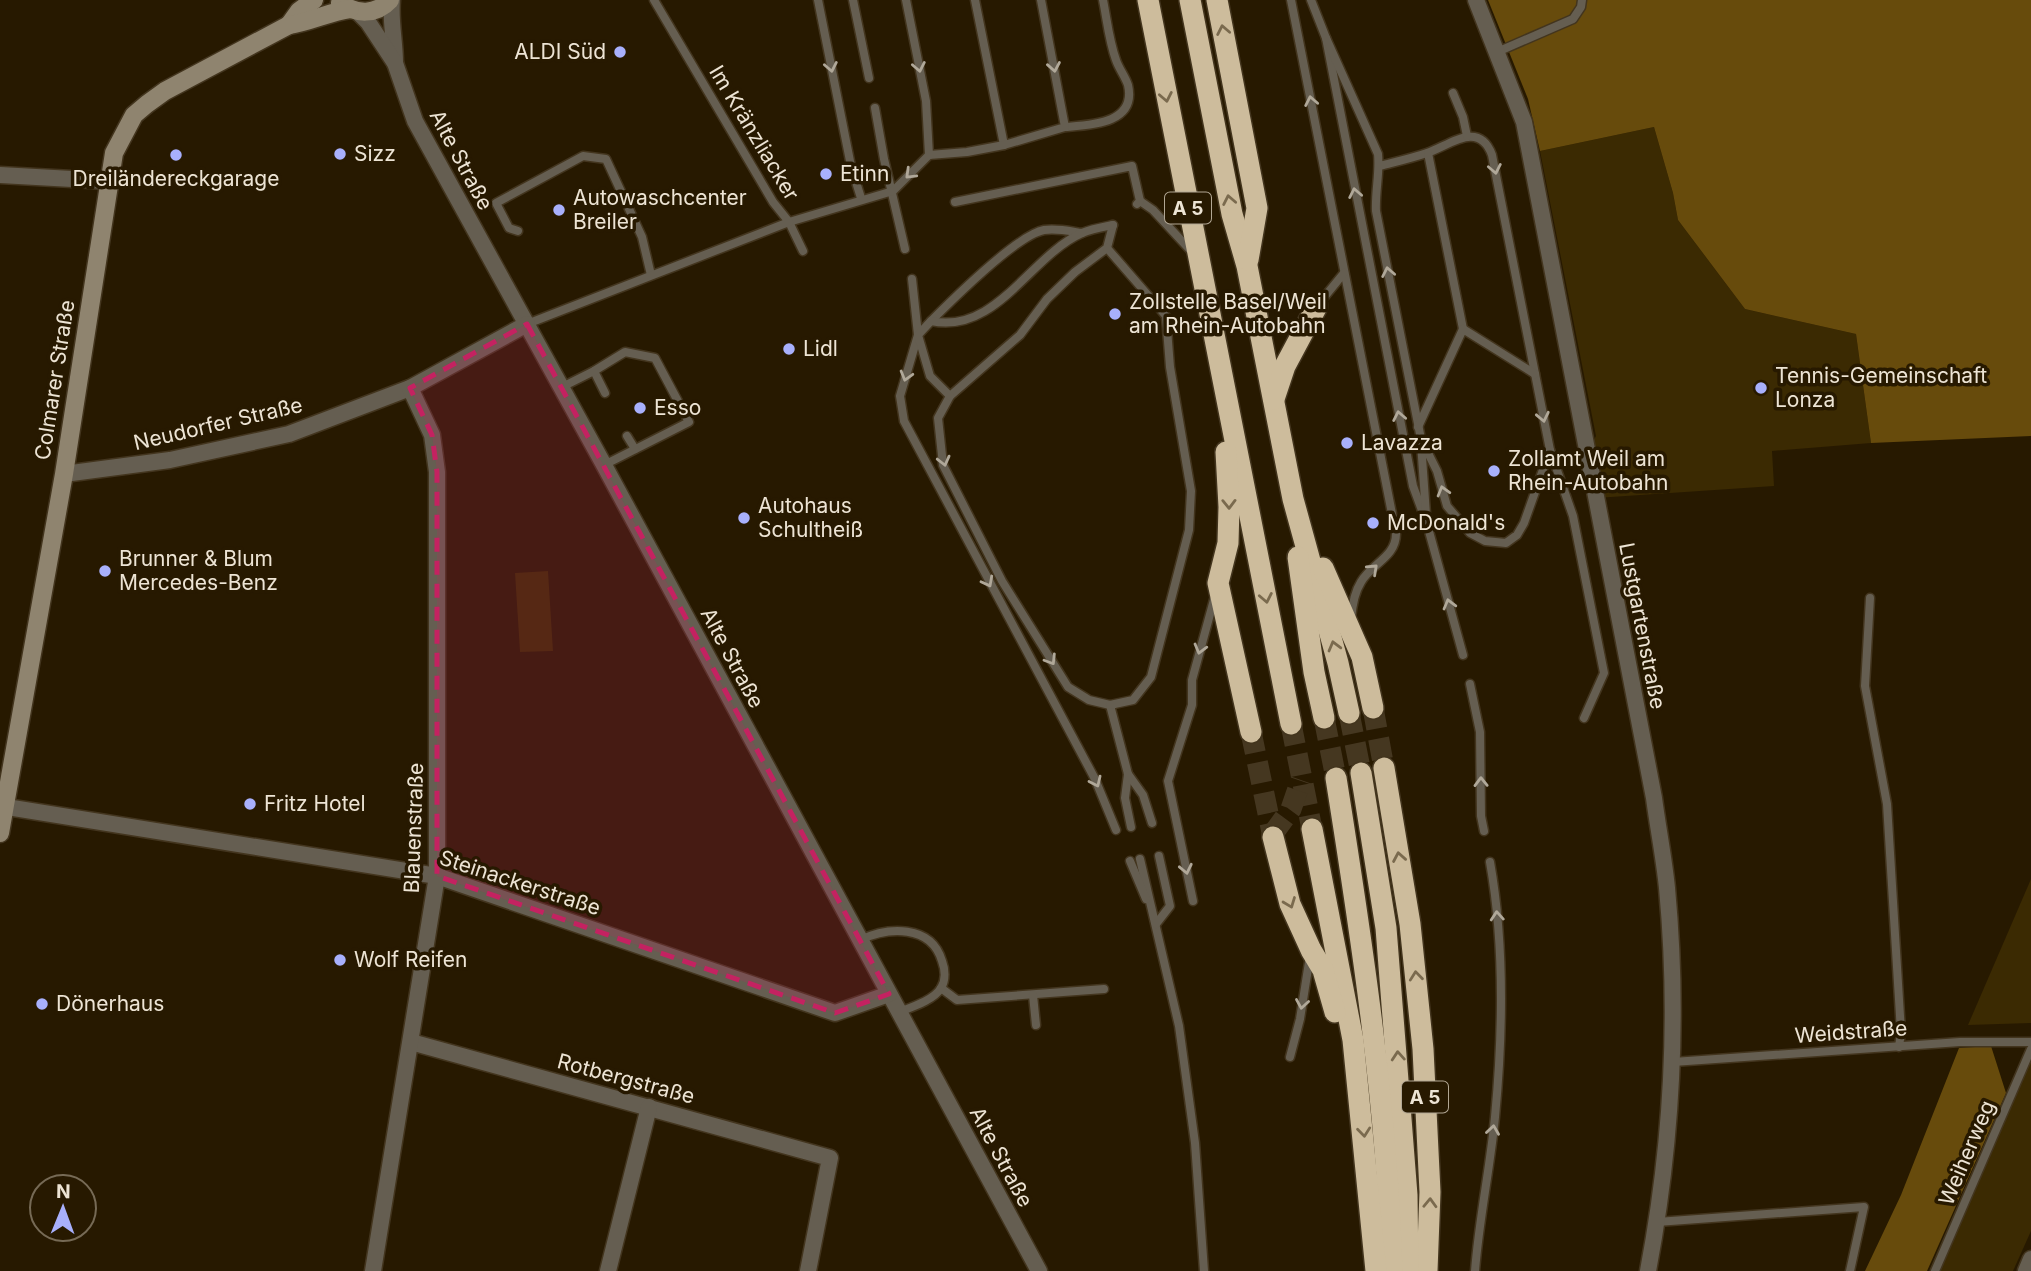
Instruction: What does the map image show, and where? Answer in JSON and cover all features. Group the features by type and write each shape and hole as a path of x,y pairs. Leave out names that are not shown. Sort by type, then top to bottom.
{"highway":[{"name":"A 5","path":"1147,0 1291,724"},
{"name":"A 5","path":"1190,0 1232,214 1247,266 1293,499 1349,713"},
{"path":"1217,0 1257,208 1247,266"},
{"path":"1274,401 1284,366 1317,306"},
{"path":"1224,387 1228,543 1218,583 1251,732"},
{"name":"A 5","path":"1293,499 1363,657 1373,708"},
{"name":"A 5","path":"1293,499 1299,568 1314,672 1324,718"},
{"name":"A 5","path":"1384,768 1410,924 1423,1049 1430,1192 1427,1271"},
{"name":"A 5","path":"1361,773 1387,928 1407,1195 1408,1271"},
{"name":"A 5","path":"1336,778 1360,932 1377,1077 1390,1202 1392,1271"},
{"path":"1312,829 1353,1040 1376,1271"},
{"path":"1273,837 1290,904 1323,970 1333,1007 1353,1040"},
{"path":"1365,1271 1373,1239"}],"main road":[{"name":"Colmarer Straße","path":"289,25 299,11 314,0"},
{"name":"Colmarer Straße","path":"0,833 2,806 64,474 108,181 114,153 124,131 134,115 165,91 289,25 307,22 349,7 377,10 391,0"}],"street":[{"name":"Alte Straße","path":"391,0 395,63"},
{"name":"Lustgartenstraße","path":"1476,0 1524,122 1654,798 1667,887 1673,981 1673,1062 1667,1153 1648,1271"},
{"name":"Alte Straße","path":"349,7 368,22 395,63 415,121 562,387 1039,1271"},
{"path":"0,175 108,181"},
{"name":"Neudorfer Straße","path":"64,474 170,460 289,434 410,387 527,324"},
{"name":"Blauenstraße","path":"373,1271 437,876 437,472 432,435 410,387"},
{"name":"Steinackerstraße","path":"2,806 437,876 835,1013 890,994"},
{"name":"Rotbergstraße","path":"411,1042 830,1158 808,1271"},
{"path":"608,1271 649,1107"},
{"path":"2026,1271 2031,1259"}],"lane":[{"name":"Im Kränzliacker","path":"527,324 789,222 774,202 654,0"},
{"path":"818,0 851,166 862,198"},
{"path":"853,0 869,78"},
{"path":"906,0 926,101 929,155"},
{"path":"975,0 1004,145"},
{"path":"1041,0 1065,127"},
{"path":"803,251 789,222 862,198 893,191 929,155 1004,145 1065,127 1105,123 1116,117 1128,98 1129,88 1116,62 1103,0"},
{"path":"1291,0 1396,541 1390,552 1361,581 1352,609 1350,630"},
{"path":"1311,0 1378,154 1380,166 1375,192 1376,211 1420,439 1427,524"},
{"path":"1497,52 1573,19 1582,0"},
{"path":"1326,38 1413,486 1427,524 1463,655"},
{"path":"1453,93 1464,117 1466,136"},
{"path":"875,108 905,249"},
{"path":"1380,166 1428,153 1466,136 1482,140 1488,145 1492,155 1550,450 1573,516 1604,673 1584,718"},
{"path":"1418,427 1463,329 1428,153"},
{"path":"518,231 509,228 496,203 583,156 606,159 642,237 651,275"},
{"path":"955,202 1132,166 1139,203 1153,210 1198,257"},
{"path":"606,184 617,182"},
{"path":"931,321 943,324 981,316 1066,243 1082,233 1113,225 1107,248 1075,272 1047,299 1020,335 950,396 938,418 943,465 996,569 1068,687 1089,700 1110,705 1133,700 1151,677 1189,530 1191,491 1170,367 1167,316 1107,248"},
{"path":"1082,233 1058,229 1043,230 1026,236 963,289 918,335 900,396 904,421 1095,779 1116,830"},
{"path":"1317,306 1344,273"},
{"path":"912,279 918,335 930,376 950,396"},
{"path":"1463,329 1535,374"},
{"path":"562,387 625,352 655,358 689,422 604,465"},
{"path":"593,371 605,393"},
{"path":"627,436 635,449"},
{"path":"1420,439 1437,471 1447,506 1469,533 1485,541 1506,542 1517,535 1524,523 1550,450"},
{"path":"1193,901 1168,781 1192,705 1192,680 1218,583"},
{"path":"1870,598 1865,686 1887,804 1901,1032 1899,1047"},
{"path":"1470,684 1480,732 1481,816 1484,831"},
{"path":"1110,705 1128,774 1125,798 1130,827"},
{"path":"1128,774 1143,794 1153,823"},
{"path":"1156,924 1170,906 1159,856"},
{"path":"1140,859 1179,1026 1194,1130 1204,1271"},
{"path":"1130,861 1156,924"},
{"path":"1475,1271 1495,1119 1501,1038 1500,958 1490,862"},
{"path":"860,940 876,933 904,930 927,939 937,947 945,974 941,988 918,1005 900,1012"},
{"path":"1290,1057 1300,1018 1311,950"},
{"path":"941,988 957,1000 1104,989"},
{"path":"1033,995 1036,1026"},
{"name":"Weidstraße","path":"1673,1062 1959,1042 2031,1042"},
{"name":"Weiherweg","path":"1935,1271 2031,1049"},
{"path":"1657,1222 1864,1207 1850,1271"}],"highlighted area":[{"path":"527,324 889,994 835,1013 437,876 437,472 432,435 410,388"}],"shaded area":[{"path":"1488,0 2031,0 2031,436 1871,443 1856,334 1745,309 1678,220 1654,127 1540,151 1528,99"},
{"path":"1654,127 1678,220 1745,309 1856,334 1871,443 1772,451 1774,486 1596,498 1587,453 1596,436 1540,151"},
{"path":"548,571 553,651 520,652 515,573"},
{"path":"2031,879 2031,1023 1968,1025"},
{"path":"1991,1046 2006,1093 1927,1271 1865,1271 1901,1195 1959,1048"},
{"path":"2031,1049 2031,1231 2013,1271 1935,1271"}],"tunnel":[{"path":"1373,708 1384,768"},
{"path":"1349,713 1361,773"},
{"path":"1324,718 1336,778"},
{"path":"1291,724 1312,829"},
{"path":"1251,732 1273,837"},
{"path":"1272,835 1291,809 1301,780"}],"place":[{"name":"ALDI Süd","path":"620,52"},
{"name":"Sizz","path":"340,154"},
{"name":"Dreiländereckgarage","path":"176,155"},
{"name":"Etinn","path":"826,174"},
{"name":"Autowaschcenter Breiler","path":"559,210"},
{"name":"Zollstelle Basel/Weil am Rhein-Autobahn","path":"1115,314"},
{"name":"Lidl","path":"789,349"},
{"name":"Tennis-Gemeinschaft Lonza","path":"1761,388"},
{"name":"Esso","path":"640,408"},
{"name":"Lavazza","path":"1347,443"},
{"name":"Zollamt Weil am Rhein-Autobahn","path":"1494,471"},
{"name":"Autohaus Schultheiß","path":"744,518"},
{"name":"McDonald's","path":"1373,523"},
{"name":"Brunner & Blum Mercedes-Benz","path":"105,571"},
{"name":"Fritz Hotel","path":"250,804"},
{"name":"Wolf Reifen","path":"340,960"},
{"name":"Dönerhaus","path":"42,1004"}]}
